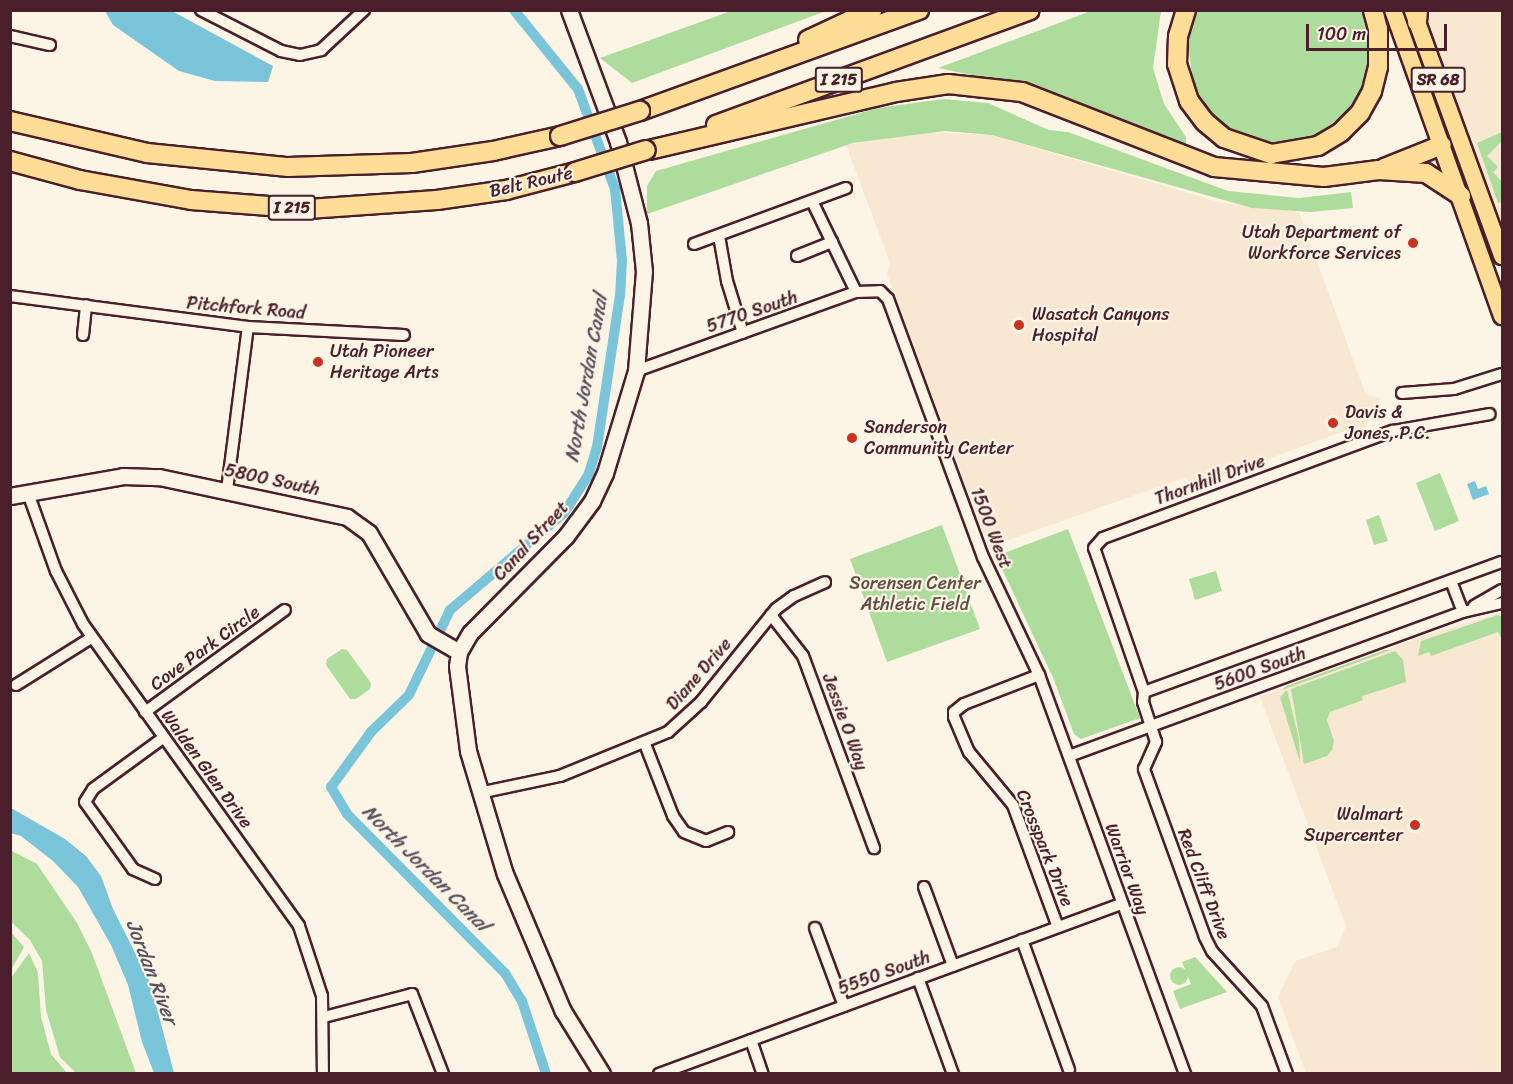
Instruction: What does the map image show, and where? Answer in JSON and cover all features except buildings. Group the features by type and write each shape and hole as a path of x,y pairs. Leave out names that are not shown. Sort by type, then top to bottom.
{"highway":[{"path":"703,89 872,10"},
{"name":"I 215","path":"10,121 147,153 288,167 412,164 493,151 560,136 703,89 919,10"},
{"name":"Belt Route","path":"10,161 80,180 157,195 308,209 437,200 506,189 575,172 648,150 1030,10"},
{"path":"1186,10 1178,36 1177,64 1189,101 1205,122 1224,138 1260,153 1283,154 1308,150 1330,140 1367,103 1376,79 1380,54 1373,10"},
{"path":"648,150 896,92 948,84 1022,92 1214,167 1324,177 1379,170 1426,173 1461,196"},
{"path":"1379,170 1442,145"}],"main road":[{"name":"SR 68","path":"1393,10 1497,290 1503,316"},
{"name":"SR 68","path":"1416,14 1503,256"}],"street":[{"path":"201,10 281,51 300,55 321,50 364,10"},
{"name":"Canal Street","path":"459,652 475,627 555,549 584,514 605,473 636,370 644,271 639,224 608,112 569,10"},
{"path":"10,36 50,45"},
{"path":"694,244 846,188"},
{"path":"812,201 856,292"},
{"path":"719,236 727,281 742,333"},
{"path":"797,256 832,242"},
{"name":"5770 South","path":"636,370 856,292 880,291"},
{"name":"1500 West","path":"880,291 892,308 998,593 1039,675"},
{"name":"Pitchfork Road","path":"10,296 248,327 404,335"},
{"path":"83,335 86,305"},
{"path":"226,490 248,327"},
{"path":"1402,393 1454,389 1503,374"},
{"name":"Thornhill Drive","path":"1151,727 1143,702 1144,692 1094,557 1099,540 1393,431 1490,414"},
{"name":"5800 South","path":"10,496 123,476 159,477 336,513 356,522 369,533 428,634 459,652"},
{"name":"Walden Glen Drive","path":"28,493 61,584 92,638 294,916 315,965 324,1017 323,1074"},
{"path":"1144,692 1503,562"},
{"path":"1451,581 1463,612"},
{"name":"Diane Drive","path":"479,793 549,780 645,744 668,732 694,710 771,615 794,596 825,582"},
{"name":"5600 South","path":"1463,612 1503,590"},
{"name":"5600 South","path":"1069,756 1463,612 1503,603"},
{"name":"Cove Park Circle","path":"145,712 285,610"},
{"name":"Jessie O Way","path":"771,615 803,656 874,848"},
{"path":"16,685 92,638"},
{"path":"459,652 462,720 479,793 505,874 545,973 573,1031 602,1074"},
{"name":"Warrior Way","path":"1039,675 1185,1074"},
{"name":"Crosspark Drive","path":"1039,675 964,704 954,712 954,717 969,752 1013,805 1058,927"},
{"name":"Red Cliff Drive","path":"1151,727 1155,749 1144,769 1205,937 1212,951 1262,1006 1287,1074"},
{"path":"154,879 133,869 85,802 91,791 163,738"},
{"path":"645,744 673,816 684,832 706,841 728,832"},
{"path":"924,887 952,966"},
{"name":"5550 South","path":"659,1074 1122,904"},
{"path":"815,927 844,1006"},
{"path":"1022,940 1069,1070"},
{"path":"918,978 953,1074"},
{"path":"324,1017 412,994 443,1074"},
{"path":"751,1040 763,1074"}],"shaded area":[{"path":"1425,11 1502,11 1502,231 1428,26"},
{"path":"928,132 992,135 1222,203 1299,212 1366,395 1381,398 1365,427 1349,434 1347,430 1190,488 1186,477 989,547 887,274 890,263 846,145"},
{"path":"1502,612 1502,1073 1306,1073 1278,997 1295,961 1337,947 1346,926 1260,697 1426,635"}],"green space":[{"path":"1198,10 1365,11 1370,68 1365,84 1345,114 1313,137 1282,143 1248,139 1217,121 1193,85 1188,41"},
{"path":"731,11 826,11 632,83 600,58"},
{"path":"1091,11 1161,11 1153,68 1164,104 1186,137 1186,148 1038,89 938,68"},
{"path":"943,99 988,103 1049,130 1068,132 1228,191 1299,198 1351,192 1353,208 1311,212 1252,208 992,135 945,131 853,143 647,214 647,186 656,171 878,108"},
{"path":"1502,132 1502,141 1487,156 1498,167 1493,172 1502,182 1502,202 1498,203 1477,143"},
{"path":"1440,473 1459,521 1435,531 1416,483"},
{"path":"1379,515 1388,541 1374,545 1366,520"},
{"name":"Sorensen Center Athletic Field","path":"942,525 980,629 887,662 850,559"},
{"path":"1068,529 1140,718 1081,739 1074,734 1054,680 996,556"},
{"path":"1216,571 1222,591 1195,600 1189,579"},
{"path":"1498,615 1502,617 1502,639 1498,632 1431,656 1429,652 1418,656 1421,641"},
{"path":"342,649 347,650 371,683 370,689 356,699 350,699 326,665 327,659"},
{"path":"1385,650 1391,650 1282,690 1286,686"},
{"path":"1395,651 1403,660 1406,682 1362,696 1363,700 1330,712 1327,720 1334,741 1332,750 1327,756 1304,764 1291,689"},
{"path":"1287,690 1299,739 1300,762 1280,697"},
{"path":"10,850 37,864 77,923 92,953 136,1073 76,1073 60,1057 46,1010 42,961 30,940 11,922"},
{"path":"11,932 24,947 11,970"},
{"path":"29,953 38,973 41,1017 51,1054 67,1073 11,1073 11,978"},
{"path":"1195,957 1227,992 1180,1009 1173,991 1191,984 1182,962"},
{"path":"1179,967 1185,970 1188,976 1185,982 1179,985 1173,982 1170,976 1173,970"}],"water":[{"path":"105,11 172,11 273,66 268,82 215,81 179,71 113,25"},
{"path":"1475,481 1478,489 1486,486 1489,494 1473,500 1467,484"},
{"path":"11,808 65,839 86,856 101,876 113,909 150,982 174,1073 154,1073 142,1042 128,985 111,945 78,887 53,861 21,836 11,833"}],"waterway":[{"name":"North Jordan Canal","path":"514,10 578,89 615,189 622,260 620,295 597,447 589,474 564,513 450,610 409,695 371,732 331,787 347,814 505,973 522,1001 546,1074"}],"place":[{"name":"Utah Department of Workforce Services","path":"1413,243"},
{"name":"Wasatch Canyons Hospital","path":"1019,325"},
{"name":"Utah Pioneer Heritage Arts","path":"318,362"},
{"name":"Davis & Jones, P.C.","path":"1333,423"},
{"name":"Sanderson Community Center","path":"852,438"},
{"name":"Walmart Supercenter","path":"1415,825"}],"water label":[{"name":"Jordan River","path":"152,972"}]}
